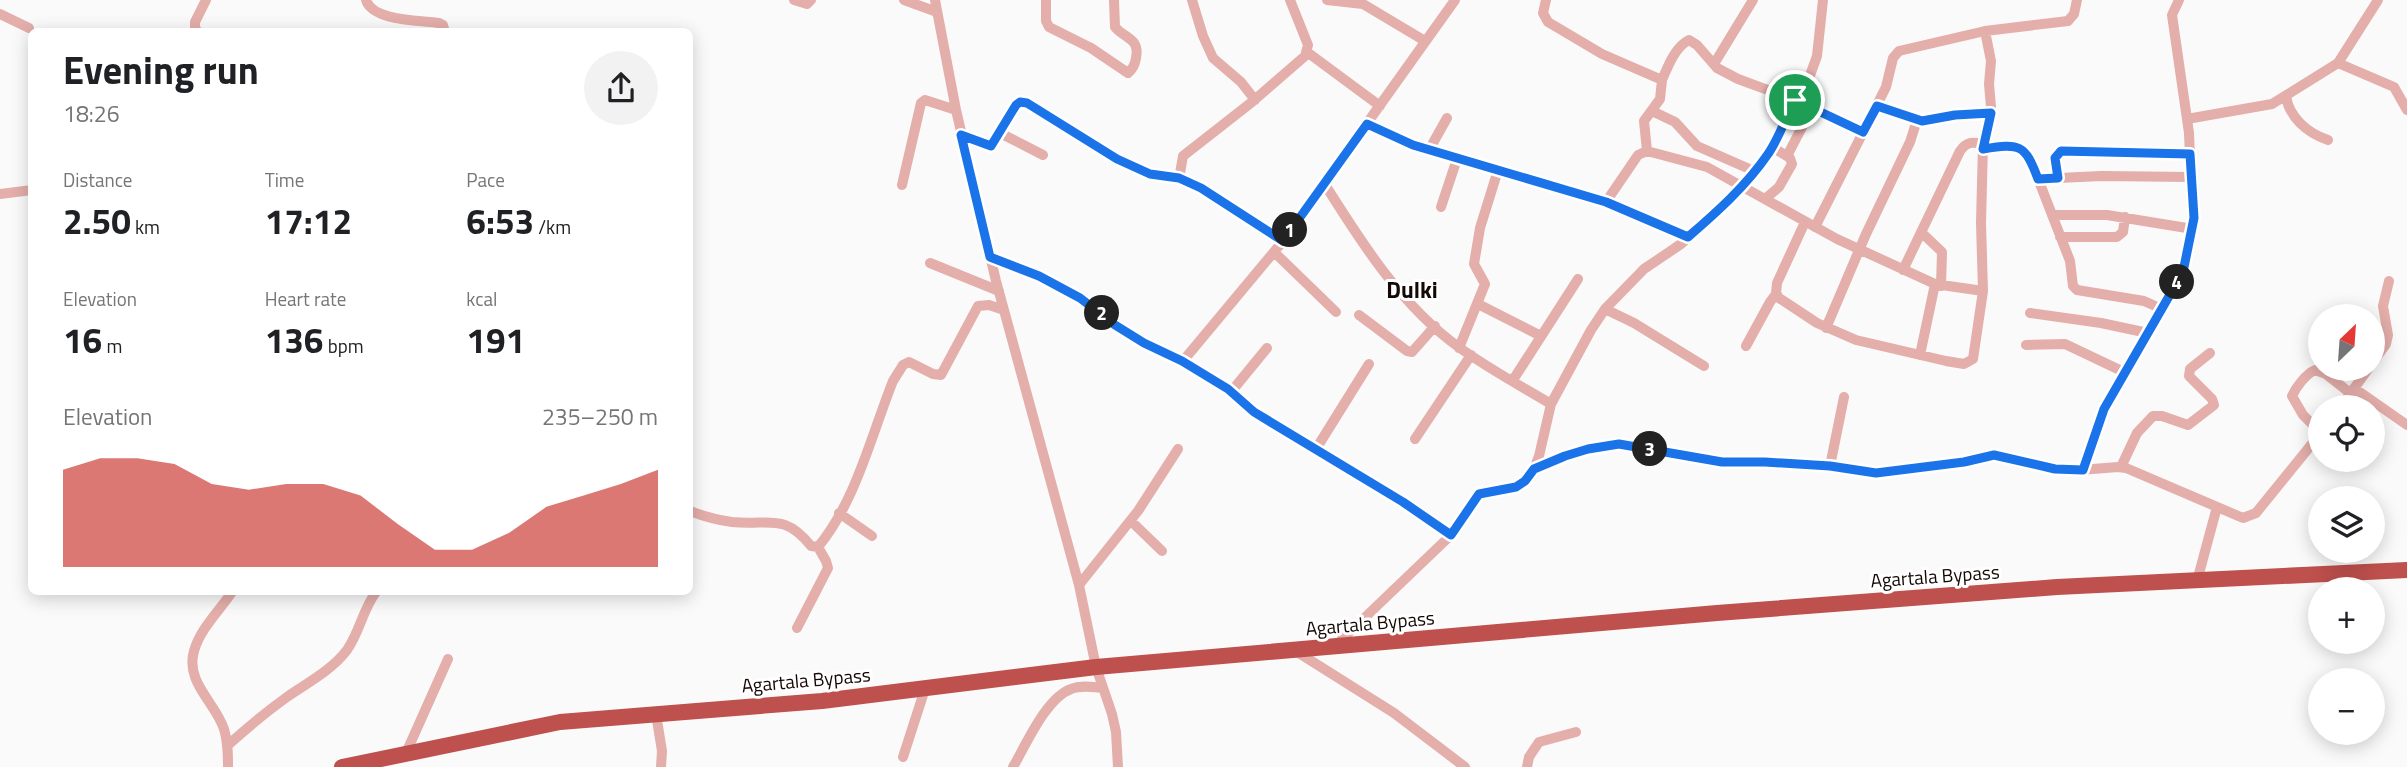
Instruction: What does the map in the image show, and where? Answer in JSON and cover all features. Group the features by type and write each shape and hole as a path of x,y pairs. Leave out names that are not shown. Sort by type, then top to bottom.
{"highway":[{"name":"Agartala Bypass","path":"342,767 380,764 406,753 560,722 773,705 1096,667 1717,613 2057,587 2407,570"}],"street":[{"path":"195,28 195,22 206,0"},
{"path":"366,0 368,6 380,15 439,23 444,28"},
{"path":"794,0 807,4 811,0"},
{"path":"904,0 936,6 961,135 990,257 1079,585 1096,667 1116,732 1118,767"},
{"path":"1046,0 1046,21 1049,27 1091,48 1128,73 1133,69 1136,45 1130,37 1117,31 1115,27 1114,0"},
{"path":"1192,0 1213,58 1241,82 1255,100"},
{"path":"1179,178 1183,156 1255,100 1307,52 1308,46 1290,0"},
{"path":"1327,0 1363,4 1425,41"},
{"path":"1182,361 1283,241 1455,0"},
{"path":"1546,0 1543,13 1548,22 1602,54 1662,80"},
{"path":"1714,64 1753,0"},
{"path":"1334,647 1451,535 1479,494 1516,487 1525,481 1534,469 1551,404 1605,309 1644,269 1688,237 1742,186 1772,147 1795,100 1808,81 1817,56 1823,0"},
{"path":"1746,346 1776,294 1783,268 1877,106 1886,87 1893,58 1899,51 1985,31 2068,21 2074,13 2077,0"},
{"path":"2083,470 2097,424 2124,372 2183,272 2193,229 2187,119 2172,15 2179,0"},
{"path":"2187,119 2264,106 2286,96 2338,64 2378,0"},
{"path":"0,13 29,28"},
{"path":"1776,294 1826,328 1856,340 1964,364 1973,359 1983,291 1983,146 1991,113 1989,84 1992,68 1985,31"},
{"path":"1647,151 1644,121 1660,99 1662,80 1671,59 1689,40 1714,64 1738,79 1795,100 1863,132"},
{"path":"1307,52 1380,106"},
{"path":"2338,64 2394,87 2407,110"},
{"path":"2286,96 2289,112 2312,134 2328,140"},
{"path":"902,185 921,103 925,100 932,101 956,110"},
{"path":"961,135 991,146 1016,105 1020,102 1027,103 1117,159 1150,174 1179,178 1201,188 1283,241"},
{"path":"1877,106 1917,120 1991,113"},
{"path":"1787,156 1812,108"},
{"path":"1652,111 1675,122 1698,146 1754,171"},
{"path":"1429,150 1447,118"},
{"path":"1826,328 1910,142 1917,120"},
{"path":"1367,124 1429,150 1606,202 1688,237"},
{"path":"1000,133 1043,155"},
{"path":"1903,270 1965,144 1971,141 1983,146 2009,145 2030,158 2070,261 2073,286 2077,290 2144,301 2162,309"},
{"path":"1765,199 1779,187 1791,168 1792,161 1772,147"},
{"path":"1606,202 1638,155 1647,151 1707,167 1810,225 1938,285 1983,291"},
{"path":"2058,178 2055,158 2061,151 2190,154"},
{"path":"1441,207 1457,159"},
{"path":"1459,348 1485,284 1474,264 1480,228 1497,170"},
{"path":"2038,179 2101,176 2191,177"},
{"path":"1324,183 1380,265 1434,326 1459,348 1551,404"},
{"path":"0,194 28,190"},
{"path":"2052,215 2107,215 2193,229"},
{"path":"2060,237 2117,237 2123,232 2125,217"},
{"path":"1920,355 1938,285 1942,253 1921,232"},
{"path":"1274,252 1336,312"},
{"path":"990,257 1039,276 1080,298 1115,325 1144,343 1182,361 1231,392 1254,412 1403,502 1451,535"},
{"path":"930,263 999,291"},
{"path":"1513,380 1578,278"},
{"path":"2383,304 2389,281"},
{"path":"1478,304 1541,336"},
{"path":"818,547 839,513 862,464 893,381 903,365 909,362 941,375 978,306 989,305 1004,310"},
{"path":"1605,309 1634,323 1704,366"},
{"path":"2030,313 2148,333"},
{"path":"1359,315 1412,352 1434,326"},
{"path":"2385,318 2388,335 2385,345"},
{"path":"2026,345 2065,344 2124,372"},
{"path":"1231,392 1267,348"},
{"path":"2121,467 2137,433 2153,416 2162,416 2188,425 2214,405 2189,376 2190,369 2210,354"},
{"path":"1415,439 1471,355"},
{"path":"1316,449 1369,364"},
{"path":"2308,420 2291,396 2315,370 2326,374 2407,425"},
{"path":"2349,395 2359,382"},
{"path":"1830,466 1844,397"},
{"path":"1534,469 1588,449 1619,444 1722,462 1830,466 1884,472 2000,455 2055,469 2121,467 2243,518 2256,513 2308,448"},
{"path":"1079,585 1131,522 1178,449"},
{"path":"2197,581 2217,507"},
{"path":"693,512 732,522 783,524 801,534 811,546 818,547"},
{"path":"839,513 872,536"},
{"path":"1131,522 1162,551"},
{"path":"797,628 828,568 818,547"},
{"path":"228,767 228,745 219,719 197,683 193,658 199,639 230,595"},
{"path":"228,745 346,651 358,629 367,603 374,595"},
{"path":"1294,650 1394,713 1465,767"},
{"path":"406,753 448,659"},
{"path":"1013,767 1053,702 1069,689 1081,686 1103,688"},
{"path":"903,757 925,689"},
{"path":"656,714 662,751 661,767"},
{"path":"1527,767 1529,757 1539,742 1576,732"}],"district":[{"name":"Dulki","path":"1412,290"}],"route":[{"path":"1795,100 1863,132 1877,106 1922,121 1955,115 1991,113 1983,149 2009,145 2016,147 2030,158 2038,179 2058,178 2055,158 2061,151 2190,154 2194,218 2183,272 2104,409 2083,470 2055,469 1994,455 1964,462 1876,473 1830,466 1722,462 1619,444 1565,456 1534,469 1525,481 1516,487 1479,494 1451,535 1403,502 1254,412 1210,377 1115,325 1080,298 1039,276 990,257 961,135 991,146 1016,105 1020,102 1027,103 1117,159 1150,174 1179,178 1201,188 1283,241 1367,124 1413,145 1606,202 1688,237 1738,191 1770,151 1795,100"}]}
